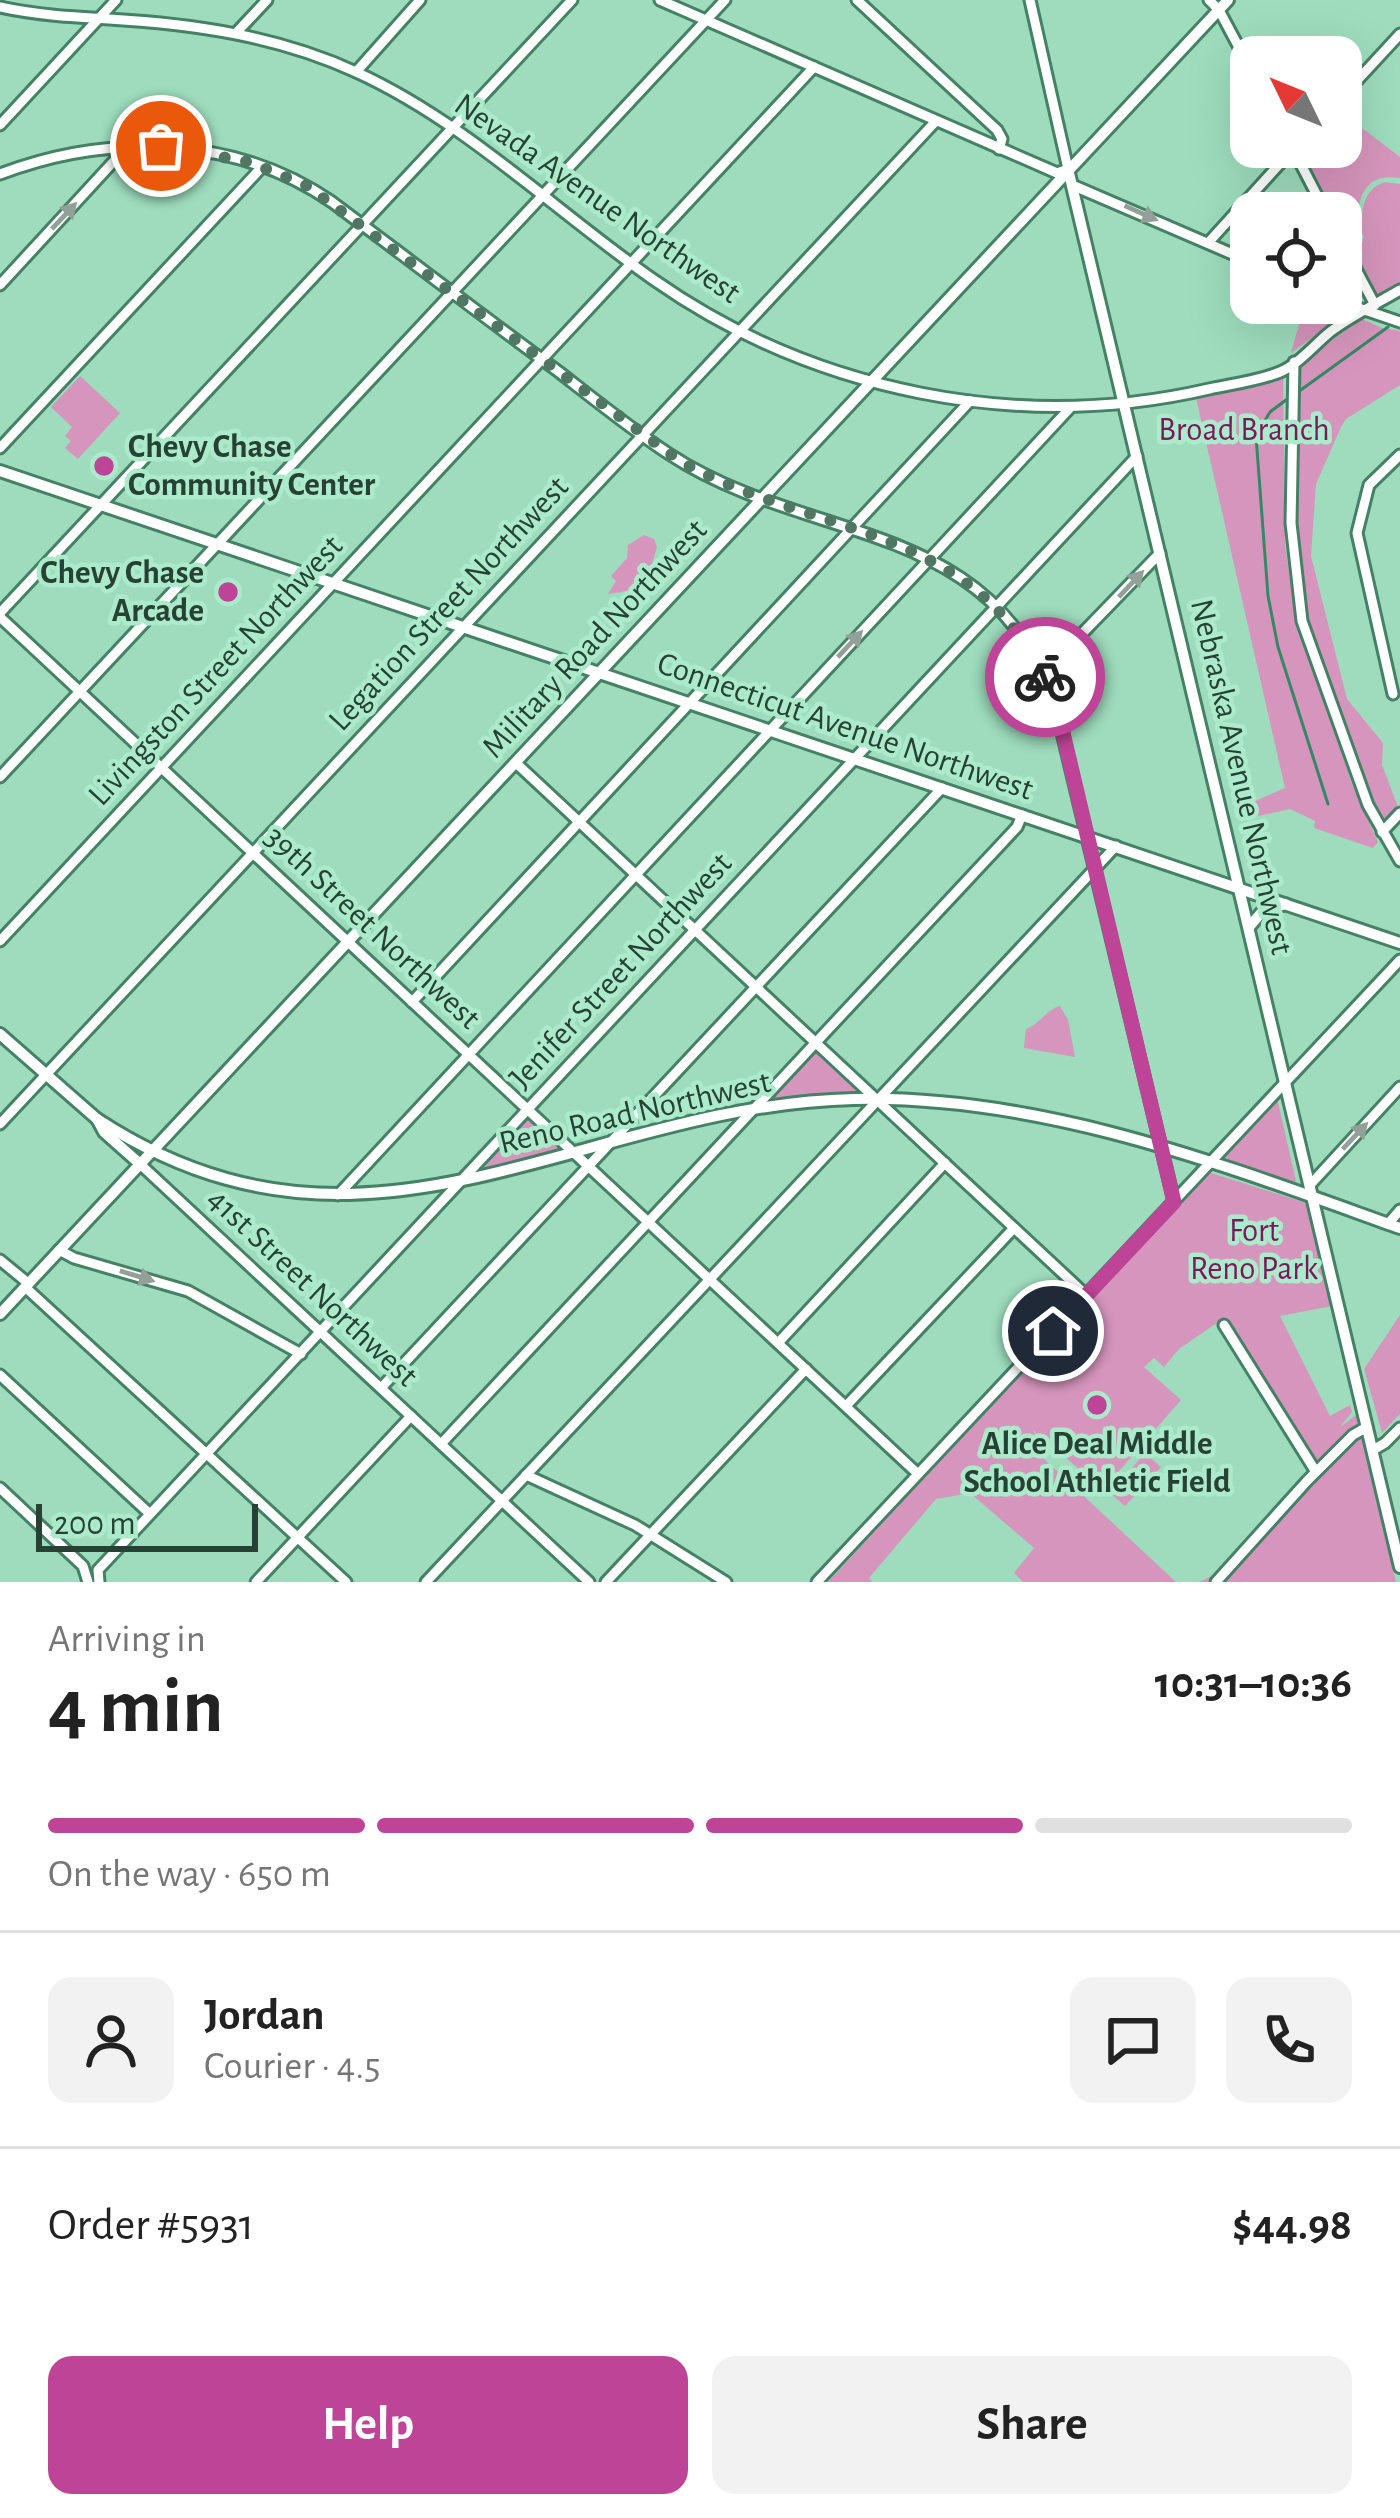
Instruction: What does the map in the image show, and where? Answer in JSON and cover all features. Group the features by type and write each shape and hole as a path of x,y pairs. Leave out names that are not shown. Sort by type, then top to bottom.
{"main road":[{"name":"Military Road Northwest","path":"0,1314 764,499 1219,3"},
{"name":"Nebraska Avenue Northwest","path":"1068,170 1400,1567"},
{"name":"Connecticut Avenue Northwest","path":"0,471 1400,943"},
{"path":"1249,927 1262,912 1287,904"},
{"name":"41st Street Northwest","path":"0,1034 97,1119 104,1132 140,1164"},
{"name":"Reno Road Northwest","path":"97,1119 153,1149 241,1181 338,1195 406,1192 462,1181 753,1109 825,1100 938,1100 1084,1124 1394,1226"},
{"path":"138,1142 140,1164"}],"street":[{"path":"0,125 116,0"},
{"path":"236,33 267,0"},
{"path":"356,72 420,0"},
{"path":"0,615 572,0"},
{"path":"660,0 1052,173 1068,170"},
{"path":"0,777 725,0"},
{"path":"857,0 997,130 1000,149"},
{"path":"868,10 878,0"},
{"name":"Nebraska Avenue Northwest","path":"1030,0 1068,170"},
{"path":"1219,3 1235,36"},
{"name":"Nevada Avenue Northwest","path":"0,8 236,33 297,49 356,72 452,130 678,297 793,356 872,382 970,401 1070,407 1124,404 1262,377 1294,362 1345,324"},
{"path":"1362,75 1400,34"},
{"name":"Livingston Street Northwest","path":"0,941 814,68"},
{"name":"Legation Street Northwest","path":"0,1124 936,121"},
{"path":"0,285 128,146"},
{"path":"0,174 56,157 128,146 201,151 262,166 307,186 362,224 698,471 931,558 997,606 1023,639 1057,708 1174,1202"},
{"path":"0,448 262,166"},
{"path":"1208,243 1275,168"},
{"path":"1072,185 1230,253"},
{"path":"1362,280 1375,304"},
{"name":"Nevada Avenue Northwest","path":"1362,311 1400,290"},
{"path":"1362,311 1400,322"},
{"path":"1294,362 1291,523 1297,599 1368,805 1400,861"},
{"path":"412,1002 970,401"},
{"path":"338,1195 1070,407"},
{"path":"1393,694 1389,649 1360,554 1358,520 1369,485 1400,455"},
{"name":"Jenifer Street Northwest","path":"91,1579 1138,456"},
{"path":"1043,674 1160,553"},
{"name":"39th Street Northwest","path":"0,615 918,1474"},
{"path":"516,763 1086,1295"},
{"path":"381,1388 942,788"},
{"path":"1382,832 1400,813"},
{"path":"441,1444 1017,827 1022,815"},
{"path":"426,1582 1116,846"},
{"path":"817,1582 1400,960"},
{"path":"1310,1185 1400,1087"},
{"path":"778,1343 945,1163"},
{"name":"41st Street Northwest","path":"140,1164 589,1582"},
{"path":"1394,1226 1400,1210"},
{"path":"846,1406 1014,1228"},
{"path":"59,1250 192,1293 301,1354"},
{"path":"0,1260 346,1582"},
{"path":"1224,1325 1316,1472"},
{"path":"606,1582 806,1369"},
{"path":"0,1375 150,1514"},
{"path":"256,1582 411,1416"},
{"path":"1216,1582 1316,1472 1367,1426"},
{"path":"1372,1450 1400,1428"},
{"path":"526,1475 651,1534 726,1582"},
{"path":"0,1488 91,1579"}],"green space":[{"path":"1362,128 1400,157 1400,178 1378,179 1362,196 1362,192 1321,192 1309,168 1362,168"},
{"path":"1400,184 1400,286 1378,296 1362,265 1365,202 1377,186"},
{"name":"Broad Branch","path":"1362,319 1400,331 1400,385 1346,419 1316,484 1311,556 1347,699 1383,743 1382,765 1398,807 1379,824 1313,645 1298,587 1293,535 1297,373 1311,355 1355,324 1362,324"},
{"path":"1299,324 1331,324 1291,353"},
{"path":"80,376 120,413 78,459 65,448 71,441 65,436 72,427 51,407"},
{"name":"Broad Branch","path":"1283,378 1285,544 1294,609 1352,784 1378,842 1373,848 1314,828 1315,821 1290,809 1258,816 1253,802 1285,788 1196,398"},
{"path":"644,535 654,539 657,547 651,567 639,574 633,590 608,594 616,581 611,576 627,558 628,545"},
{"path":"1060,1006 1068,1020 1075,1057 1024,1048 1026,1029"},
{"path":"815,1051 859,1093 772,1100"},
{"path":"1277,1098 1296,1181 1295,1182 1221,1158"},
{"path":"528,1118 561,1147 560,1152 482,1170"},
{"name":"Fort Reno Park","path":"1208,1172 1306,1203 1332,1306 1280,1316 1330,1416 1350,1405 1352,1412 1340,1427 1356,1415 1396,1582 1199,1582 1214,1575 1315,1465 1230,1324 1221,1320 1179,1349 1164,1367 1154,1358 1144,1367 1181,1400 1106,1486 1099,1486 1033,1430 1047,1453 1043,1458 1176,1582 1023,1582 1014,1573 1034,1548 970,1493 936,1499 869,1578 872,1582 828,1582"},
{"path":"1400,1315 1400,1414 1382,1433 1364,1369"},
{"path":"1145,1453 1161,1467 1125,1506 1110,1493"}],"waterway":[{"name":"Broad Branch","path":"1298,392 1388,327"},
{"name":"Broad Branch","path":"1290,397 1270,412 1256,436 1268,596 1278,647 1328,804"}],"way so far":[{"path":"161,146 249,162 307,186 664,452 738,490 902,546 946,567 997,606 1045,677"}],"place":[{"name":"Chevy Chase Community Center","path":"104,466"},
{"name":"Chevy Chase Arcade","path":"228,592"},
{"name":"Alice Deal Middle School Athletic Field","path":"1097,1405"}],"route":[{"path":"1045,677 1059,716 1174,1202 1053,1331"}]}
